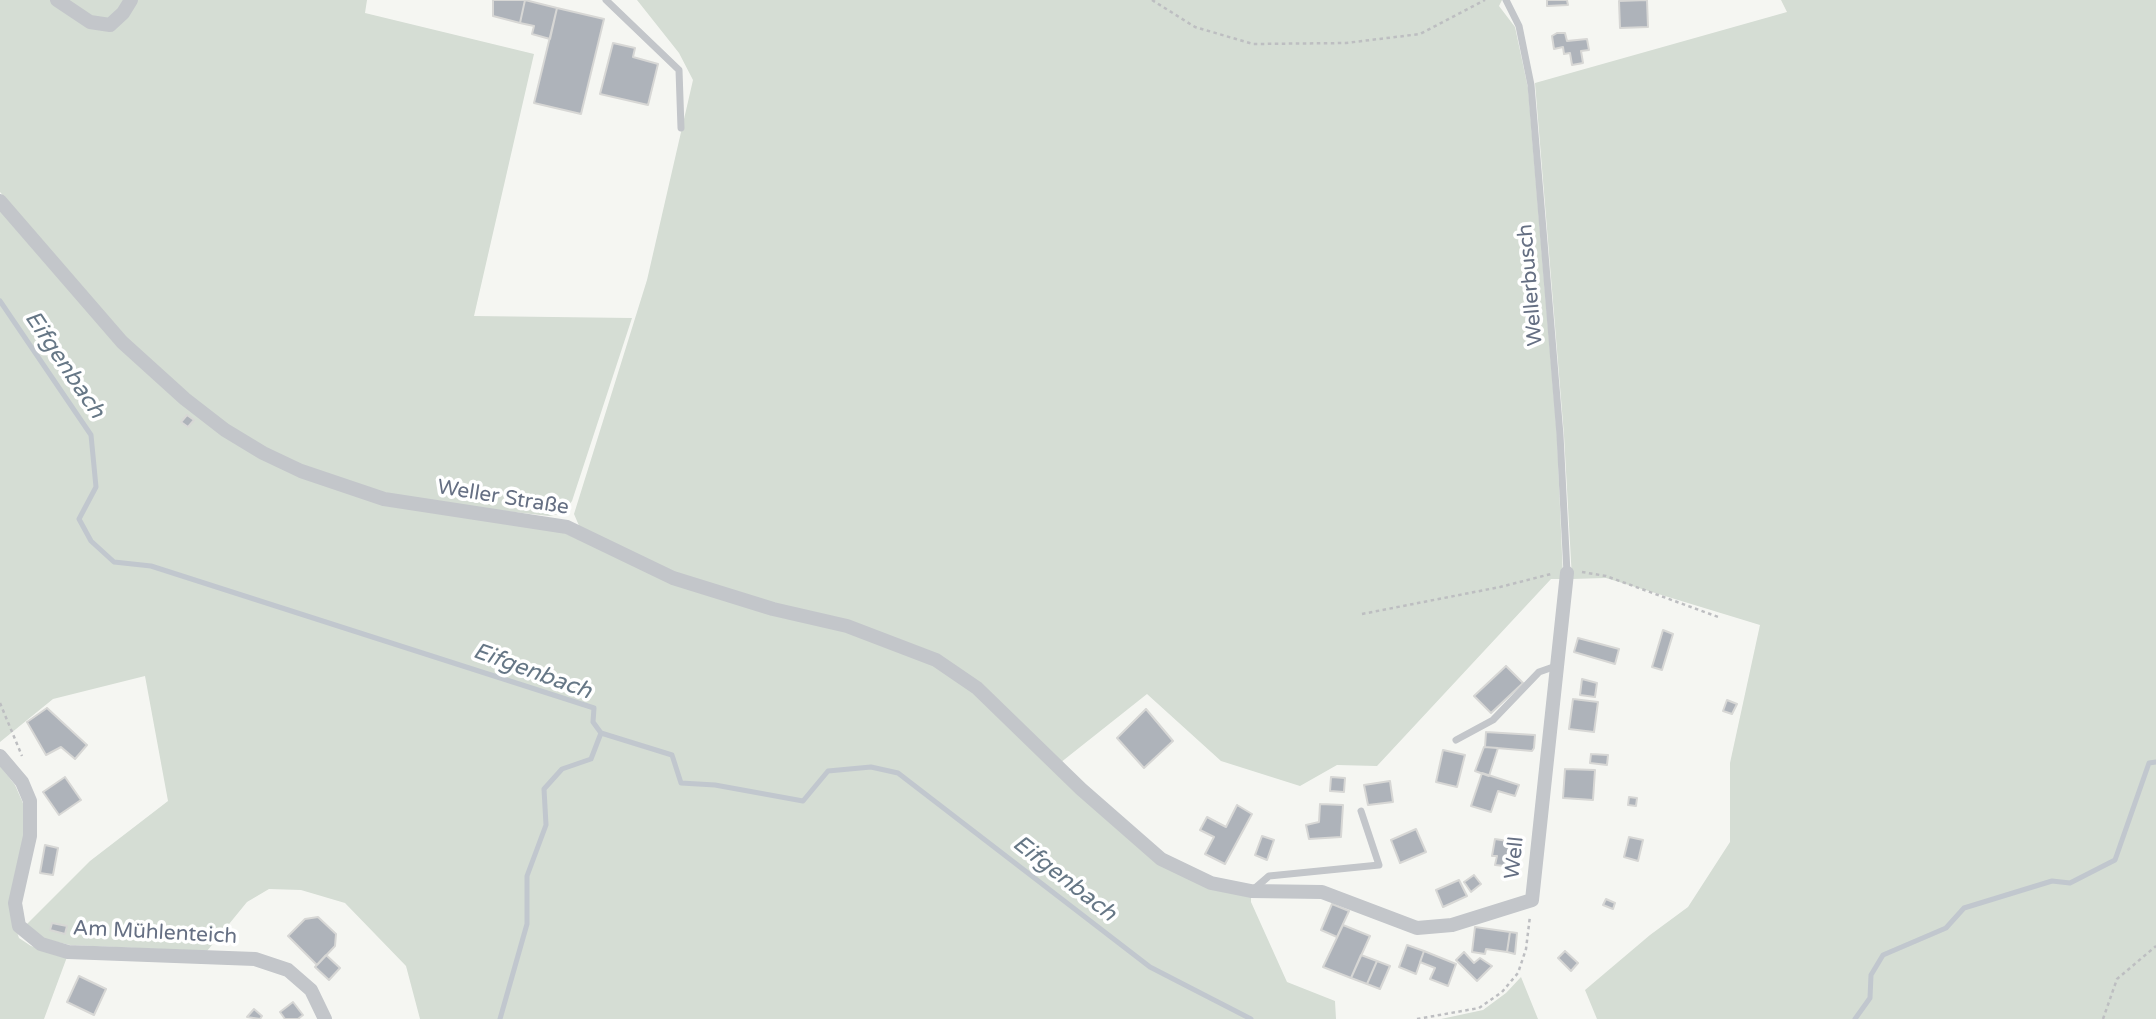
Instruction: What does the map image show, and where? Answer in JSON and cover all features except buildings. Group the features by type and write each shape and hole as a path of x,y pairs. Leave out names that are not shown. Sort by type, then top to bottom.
{"street":[{"path":"57,0 90,22 110,24 123,13 131,0"},
{"name":"Weller Straße","path":"0,201 122,342 184,399 225,430 263,453 302,471 384,499 434,509 567,527 673,578 773,609 847,626 886,639 936,660 977,688 1081,789"},
{"name":"Well","path":"1081,789 1161,859 1211,883 1251,891 1322,892 1417,928 1452,925 1532,900 1567,573"},
{"name":"Am Mühlenteich","path":"0,756 22,782 30,801 33,816 15,903 19,926 41,944 68,952 255,959 288,970 311,990 325,1019"}],"lane":[{"path":"606,0 679,71 681,128"},
{"name":"Wellerbusch","path":"1506,0 1519,26 1531,85 1560,435 1567,573"},
{"path":"1456,740 1493,720 1539,672 1556,666"},
{"path":"1251,891 1269,876 1379,865 1361,811"}],"path":[{"path":"1152,0 1195,27 1253,44 1346,43 1420,34 1485,0"},
{"path":"1362,614 1567,573 1606,576 1721,618"},
{"path":"0,703 22,756"},
{"path":"1417,1019 1479,1008 1502,992 1518,973 1526,950 1532,900"},
{"path":"2103,1019 2117,979 2156,946"}],"shaded area":[{"path":"0,0 53,0 109,27 133,0 367,0 365,13 534,54 474,316 632,318 572,501 563,513 549,516 435,503 384,493 305,466 267,449 228,426 187,394 126,338 0,192"},
{"path":"62,0 127,0 109,22 91,19"},
{"path":"637,0 1502,0 1499,6 1515,27 1528,88 1557,436 1563,579 1551,579 1377,766 1337,765 1300,786 1221,761 1147,694 1060,763 938,658 675,574 580,528 574,514 647,280 693,80 679,53"},
{"path":"1781,0 2156,0 2156,1019 1597,1019 1585,990 1688,907 1730,842 1730,763 1760,625 1606,578 1572,579 1564,435 1535,83 1787,12"},
{"path":"0,206 181,400 299,473 564,533 674,581 848,628 936,662 978,691 1160,861 1251,894 1251,902 1287,982 1335,1001 1336,1019 420,1019 406,966 345,903 301,890 269,889 247,902 207,951 70,945 45,939 26,925 90,861 168,801 145,676 53,699 0,742"},
{"path":"0,766 15,785 26,810 26,837 10,911 19,938 31,946 67,957 44,1019 0,1019"},
{"path":"1521,977 1538,1019 1441,1019 1483,1010 1506,993"}],"waterway":[{"name":"Eifgenbach","path":"0,301 91,435 96,487 79,519 91,541 114,562 151,566 594,708 593,722 601,733 672,755 681,783 715,785 803,801 828,771 871,767 898,773 1150,967 1251,1019"},
{"path":"500,1019 527,924 527,876 546,825 544,789 562,769 591,759 601,733"},
{"name":"Eifgenbach","path":"1855,1019 1870,998 1871,975 1883,955 1946,928 1964,908 2052,881 2070,883 2115,860 2149,763 2156,762"}]}
